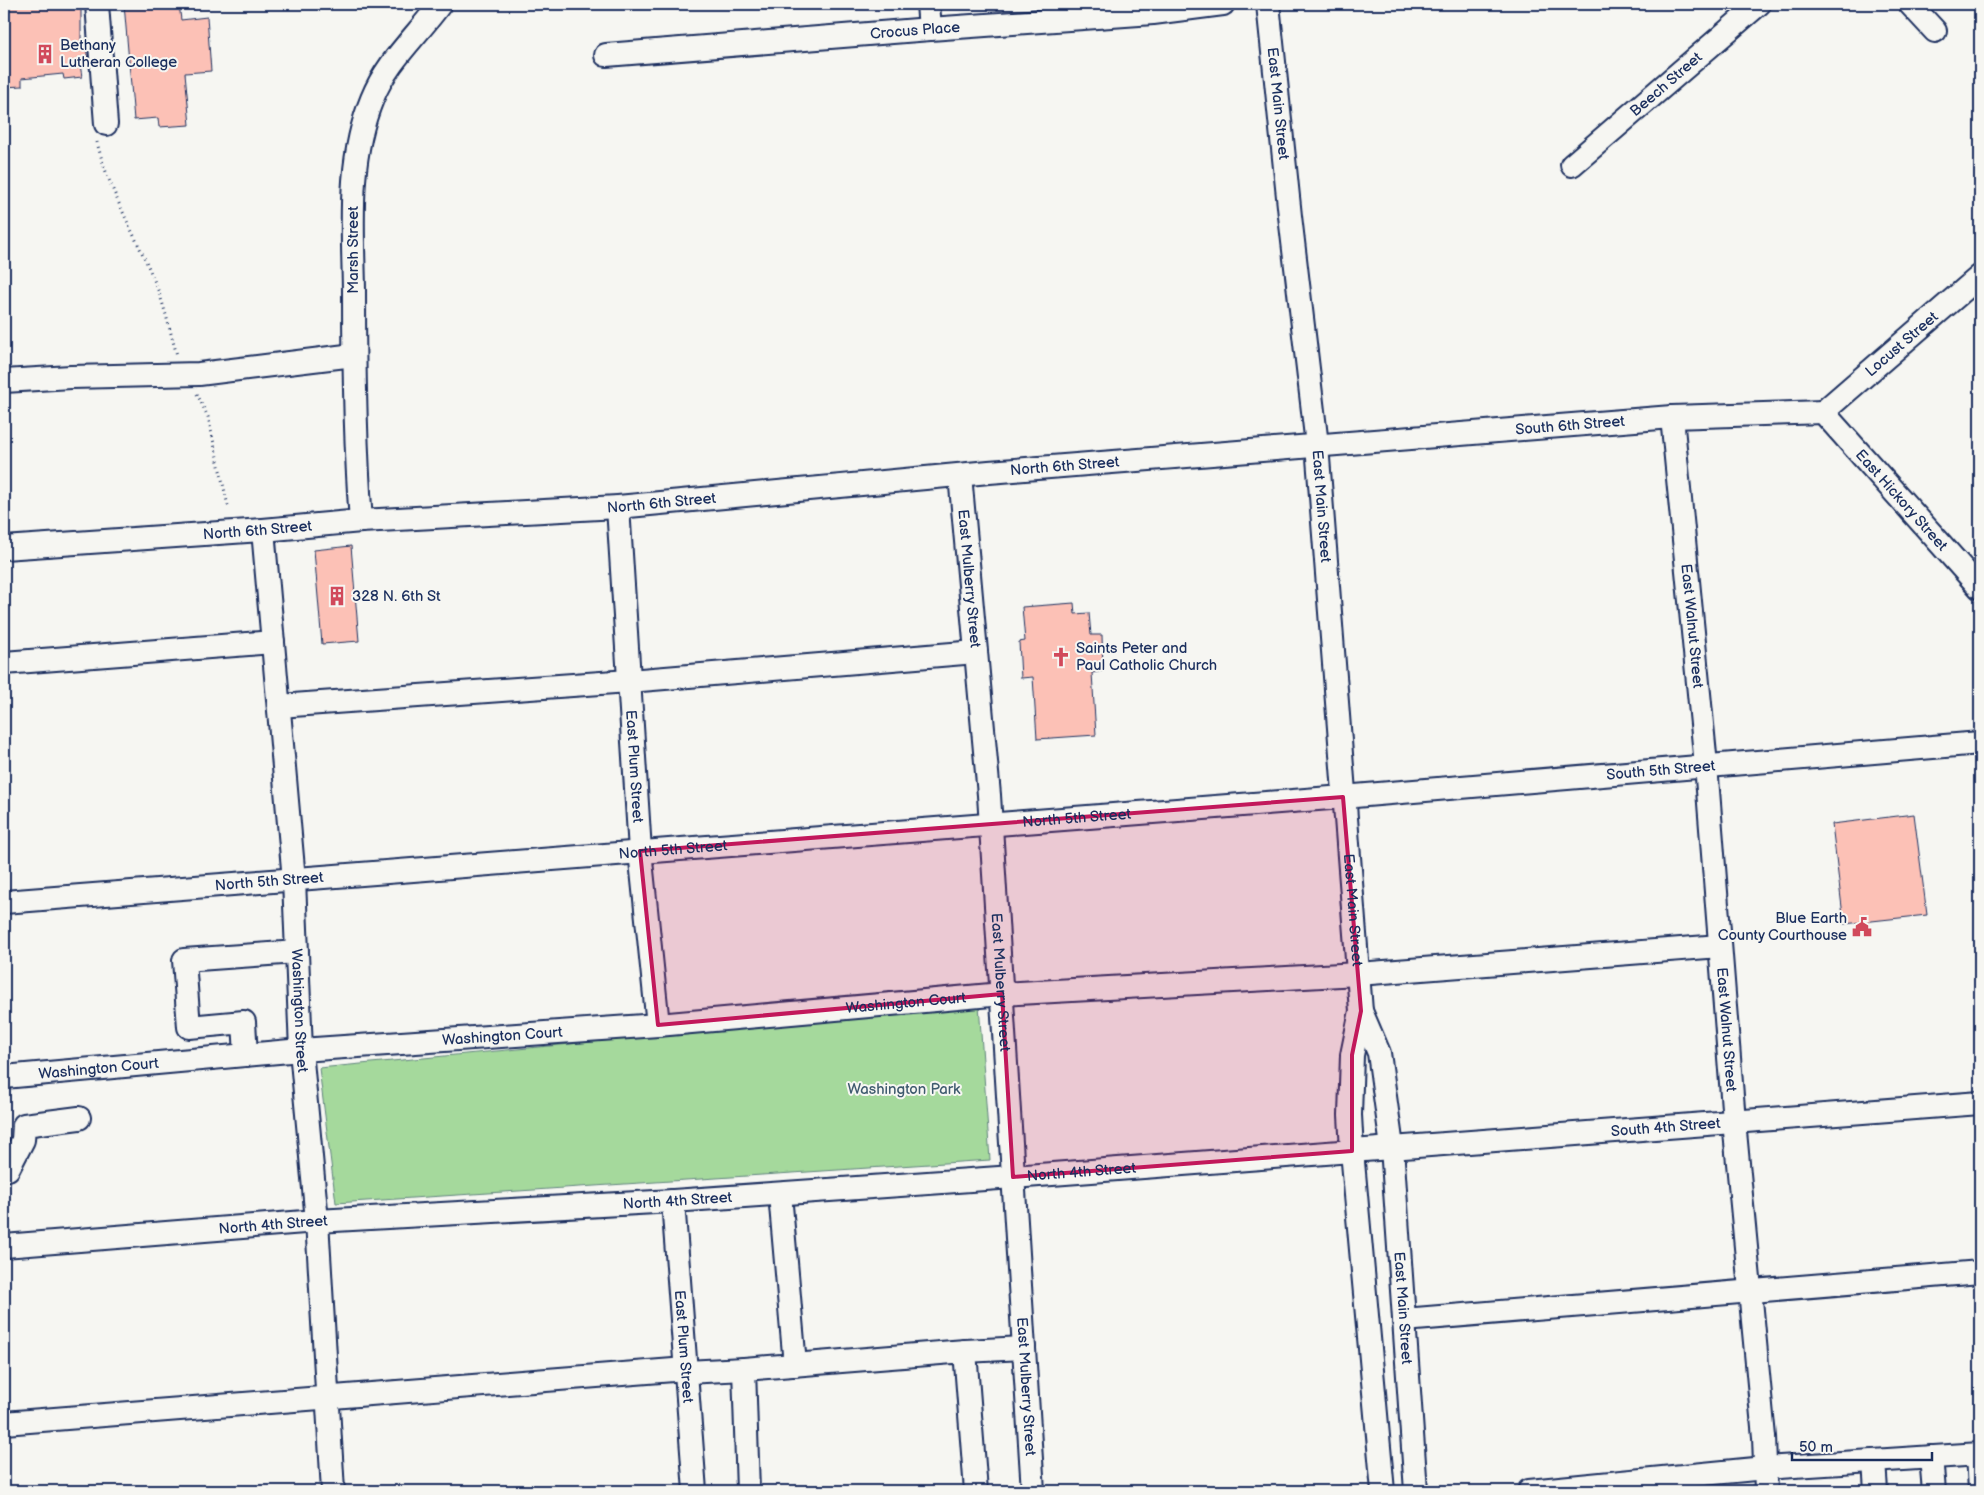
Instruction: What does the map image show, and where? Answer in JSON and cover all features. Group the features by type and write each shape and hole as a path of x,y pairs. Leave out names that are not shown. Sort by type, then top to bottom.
{"street":[{"path":"98,4 100,128"},
{"name":"Marsh Street","path":"361,521 354,355 353,176 360,136 372,99 390,63 440,4"},
{"path":"928,4 930,29"},
{"name":"Crocus Place","path":"606,55 1153,13 1223,4"},
{"name":"East Main Street","path":"1268,4 1290,216 1317,445 1361,1011 1352,1055 1350,1115 1383,1491"},
{"name":"Beech Street","path":"1572,165 1759,4"},
{"path":"1910,4 1935,30"},
{"name":"Locust Street","path":"1824,412 1980,276"},
{"path":"4,381 81,376 186,375 275,366 354,355"},
{"name":"South 6th Street","path":"1317,445 1672,418 1824,412"},
{"name":"East Hickory Street","path":"1824,412 1980,588"},
{"name":"East Walnut Street","path":"1672,418 1706,766 1766,1491"},
{"name":"North 6th Street","path":"4,548 263,530 361,521 618,507 960,475 1317,445"},
{"name":"East Mulberry Street","path":"960,475 991,824 1033,1491"},
{"name":"East Plum Street","path":"618,507 640,851 658,1024"},
{"name":"Washington Street","path":"263,530 294,880 301,1050 316,1221 333,1491"},
{"path":"4,663 273,642"},
{"path":"279,706 629,682 976,652"},
{"name":"South 5th Street","path":"1343,797 1980,743"},
{"name":"North 5th Street","path":"4,902 1343,797"},
{"name":"Washington Court","path":"4,1077 301,1050 658,1024 1002,994 1358,974 1720,946"},
{"path":"246,1055 244,1022 189,1027 184,960 297,952"},
{"name":"East Main Street","path":"1361,1011 1379,1053 1392,1147 1416,1491"},
{"name":"South 4th Street","path":"1352,1151 1980,1103"},
{"path":"4,1170 8,1169 23,1140 24,1125 79,1118"},
{"name":"North 4th Street","path":"4,1246 316,1221 780,1194 1352,1151"},
{"path":"780,1194 795,1365"},
{"name":"East Plum Street","path":"674,1201 695,1491"},
{"path":"1404,1320 1980,1272"},
{"path":"4,1423 327,1397 1024,1348"},
{"path":"965,1351 976,1491"},
{"path":"744,1369 748,1491"},
{"path":"1529,1491 1765,1468 1979,1454 1980,1491"},
{"path":"1931,1457 1934,1491"},
{"path":"1874,1461 1876,1491"}],"path":[{"path":"100,128 101,159 156,285 179,360 208,417 228,506"}],"highlighted area":[{"path":"1343,797 1361,1011 1352,1055 1352,1151 1013,1177 1002,994 658,1025 640,851"}],"green space":[{"name":"Washington Park","path":"979,1005 990,1160 336,1203 319,1068"}],"building":[{"name":"Bethany Lutheran College","path":"4,4 81,5 81,43 86,43 88,64 80,64 82,77 64,79 63,74 22,78 22,86 4,87"},
{"path":"124,4 179,4 181,20 207,17 211,71 185,73 190,125 159,127 158,118 134,120"},
{"name":"328 N. 6th St","path":"351,546 359,641 322,644 314,550"},
{"name":"Saints Peter and Paul Catholic Church","path":"1074,603 1075,614 1089,613 1091,635 1102,635 1103,671 1092,673 1096,735 1037,739 1033,677 1021,678 1019,642 1025,641 1022,607"},
{"path":"1914,814 1927,915 1844,924 1832,824"}],"place":[{"name":"Bethany Lutheran College","path":"45,54"},
{"name":"328 N. 6th St","path":"337,596"},
{"name":"Saints Peter and Paul Catholic Church","path":"1061,657"},
{"name":"Blue Earth County Courthouse","path":"1862,927"}]}
